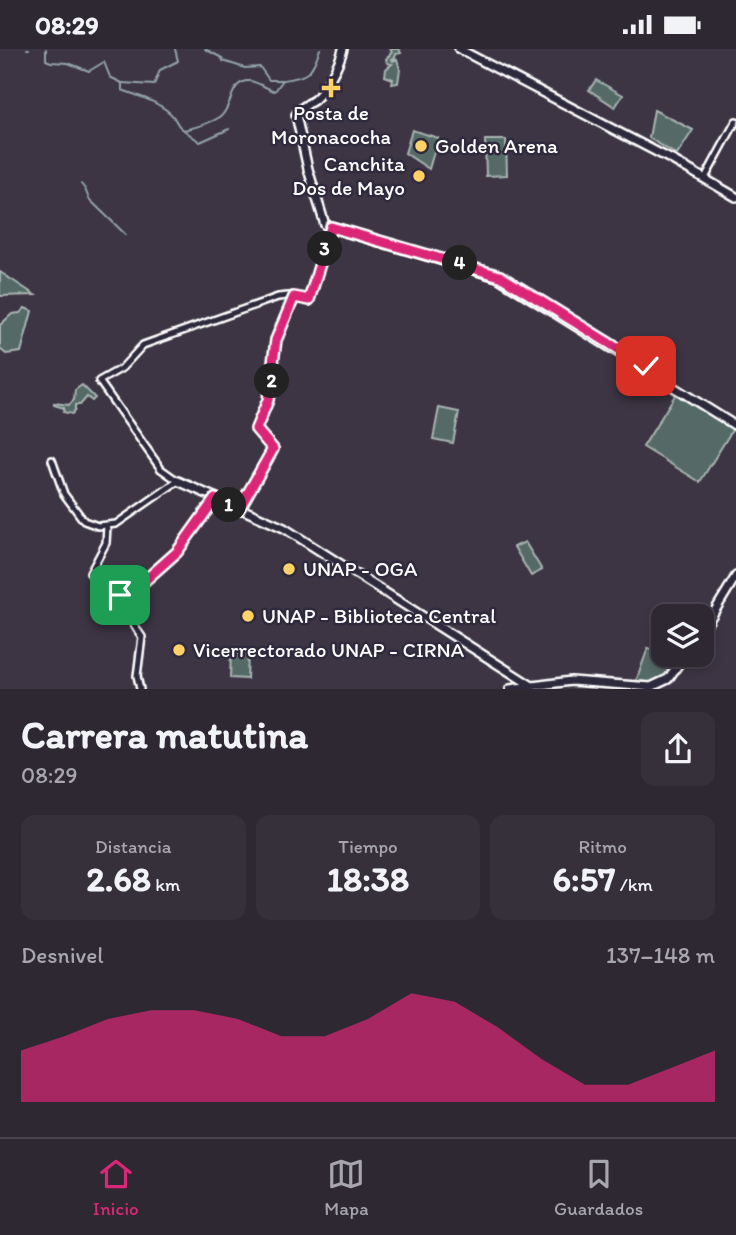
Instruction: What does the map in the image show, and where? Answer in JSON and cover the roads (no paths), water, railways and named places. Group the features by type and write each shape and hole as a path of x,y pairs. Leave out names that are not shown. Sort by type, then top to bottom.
{"main road":[{"path":"343,49 339,61 317,97 298,110 296,115 308,169 325,225 489,271 732,422"},
{"path":"459,49 706,177"},
{"path":"467,49 736,195"},
{"path":"178,481 284,528 530,687 571,681 651,687 668,679 677,667"},
{"path":"714,610 736,573"},
{"path":"653,689 663,686 679,667"},
{"path":"510,689 570,683 622,689"}],"street":[{"path":"706,177 736,121"},
{"path":"52,460 64,494 90,524 107,526 120,522 178,481 161,469 99,381 121,368 144,345 278,296 309,300 331,227"},
{"path":"239,509 273,449 256,429 268,400 276,340 294,297"},
{"path":"124,599 177,552 215,499"},
{"path":"107,526 106,543 90,573 101,585 124,599 127,615 142,637 137,676 140,689"}],"waterway":[{"path":"46,49 46,60 68,63 89,71 104,62 110,77 122,83 122,90 165,109 184,130 220,117 235,89 243,82 250,81 275,91 283,80 304,75 311,69 320,49"},
{"path":"122,83 154,85 160,70 178,61 175,49"},
{"path":"205,49 223,61 245,68 260,67 269,80 282,80"},
{"path":"185,131 200,142 229,129"},
{"path":"81,184 89,199 125,234"}],"place":[{"name":"Posta de Moronacocha","path":"331,88"},
{"name":"Golden Arena","path":"421,146"},
{"name":"Canchita Dos de Mayo","path":"419,176"},
{"name":"UNAP - OGA","path":"289,569"},
{"name":"UNAP - Biblioteca Central","path":"248,616"},
{"name":"Vicerrectorado UNAP - CIRNA","path":"179,650"}]}
